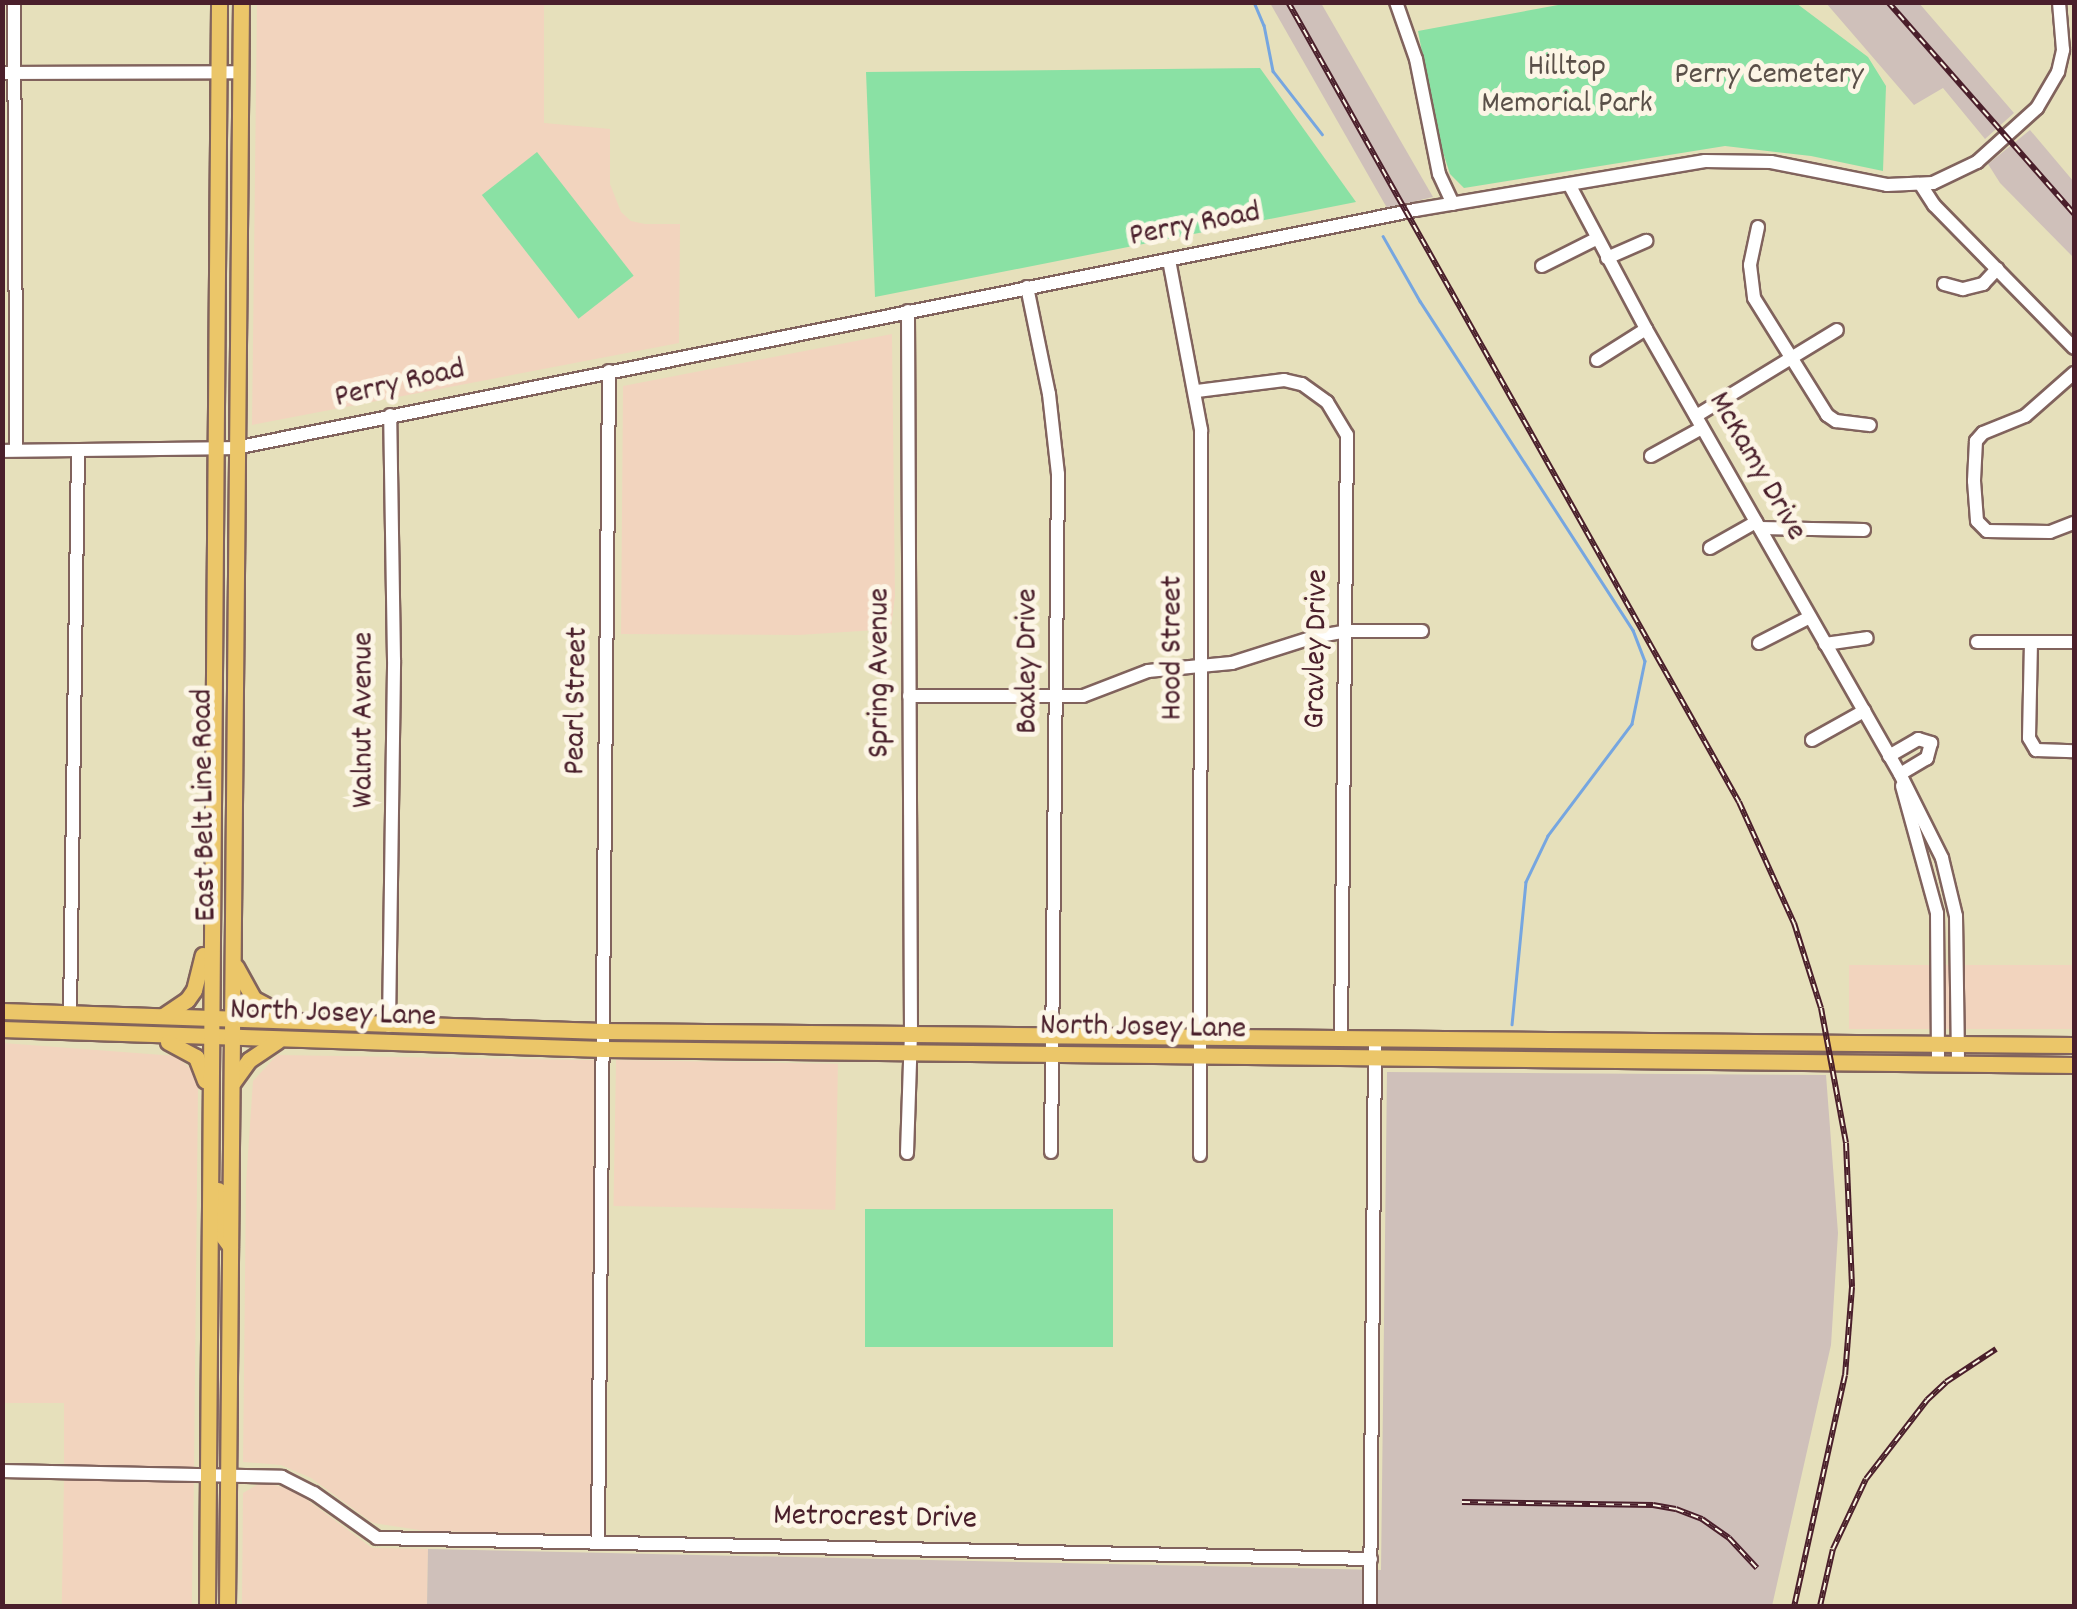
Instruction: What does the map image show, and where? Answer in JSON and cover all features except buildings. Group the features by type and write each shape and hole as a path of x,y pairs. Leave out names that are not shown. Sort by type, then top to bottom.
{"main road":[{"name":"East Belt Line Road","path":"207,1606 218,2"},
{"name":"East Belt Line Road","path":"227,1606 235,963 231,852 234,448 241,2"},
{"path":"160,1017 174,1011 194,990 209,932"},
{"path":"235,963 254,998 297,1021"},
{"name":"North Josey Lane","path":"2,1010 603,1031 1200,1040 1635,1038 2074,1045"},
{"name":"North Josey Lane","path":"2,1030 604,1050 2074,1065"},
{"path":"150,1036 195,1056 210,1094"},
{"path":"233,1082 249,1060 278,1041"},
{"path":"209,1132 218,1159 219,1231 230,1246"},
{"path":"208,1247 220,1268 220,1328 229,1348"}],"street":[{"path":"9,451 9,73 14,2"},
{"path":"1396,2 1416,59 1439,174 1453,204"},
{"name":"Perry Road","path":"9,451 234,448 1027,287 1453,204 1705,161 1740,160 1887,185 1922,185 1946,179 1977,162 2037,108 2060,62 2059,2"},
{"path":"9,73 242,72"},
{"name":"McKamy Drive","path":"1570,184 1606,258 1900,774 1938,848 1956,916 1958,1064"},
{"path":"1922,185 1934,205 2074,348"},
{"path":"1758,226 1750,265 1754,298 1826,415 1836,421 1870,424"},
{"path":"1542,266 1596,238"},
{"path":"1606,258 1646,241"},
{"name":"Hood Street","path":"1169,260 1197,391 1201,430 1200,1155"},
{"path":"1944,284 1963,288 1983,284 1996,269"},
{"name":"Baxley Drive","path":"1027,287 1056,440 1051,1152"},
{"name":"Spring Avenue","path":"907,1152 911,1034 908,311"},
{"path":"1597,360 1646,329"},
{"path":"1652,456 1837,330"},
{"name":"Pearl Street","path":"598,1541 609,371"},
{"path":"2074,374 2026,416 1982,433 1976,442 1974,481 1977,521 1987,531 2050,532 2074,523"},
{"name":"Gravley Drive","path":"1197,391 1284,380 1316,392 1339,416 1347,434 1341,1040"},
{"name":"Walnut Avenue","path":"389,1026 394,660 390,415"},
{"path":"70,1015 78,450"},
{"path":"1710,548 1758,525 1864,530"},
{"path":"1759,644 1810,617"},
{"path":"909,696 1098,693 1148,671 1242,661 1292,642 1348,631 1422,631"},
{"path":"1825,644 1867,638"},
{"path":"1978,642 2074,642"},
{"path":"2031,642 2029,738 2036,750 2074,751"},
{"path":"1812,740 1864,711"},
{"path":"1889,756 1918,739 1931,744 1927,758 1900,774"},
{"name":"McKamy Drive","path":"1900,774 1936,913 1938,1064"},
{"path":"1370,1606 1375,1040"},
{"path":"2,1470 228,1474"},
{"name":"Metrocrest Drive","path":"228,1474 282,1477 314,1492 377,1538 1371,1559"}],"shaded area":[{"path":"257,3 544,5 544,123 610,129 610,184 621,212 631,221 645,224 680,224 679,343 252,425"},
{"path":"1270,3 1321,3 1433,197 1387,208"},
{"path":"1826,3 1919,3 2014,113 1985,139 1943,88 1914,105"},
{"path":"2030,130 2074,182 2074,258 2000,183 1988,164"},
{"path":"892,334 895,596 891,629 799,635 621,634 623,386"},
{"path":"1849,965 2074,965 2074,1029 1849,1029"},
{"path":"3,1043 176,1056 192,1070 198,1088 194,1468 64,1466 64,1403 3,1403"},
{"path":"277,1055 594,1060 591,1534 426,1531 373,1523 311,1478 281,1465 243,1462 246,1183 253,1081"},
{"path":"616,1060 838,1064 835,1210 613,1206"},
{"path":"1387,1072 1826,1075 1838,1233 1831,1345 1772,1606 427,1606 428,1549 1381,1570"},
{"path":"64,1478 194,1480 192,1606 62,1606"},
{"path":"262,1482 294,1490 372,1548 428,1549 427,1606 242,1606 243,1493"}],"green space":[{"path":"1569,3 1796,3 1868,57 1886,86 1883,171 1811,156 1725,146 1464,188 1450,174 1439,140 1418,31"},
{"path":"1260,68 1356,202 875,297 866,72"},
{"path":"537,152 634,276 578,319 482,195"},
{"path":"865,1209 1113,1209 1113,1347 865,1347"}],"waterway":[{"path":"1254,2 1264,25 1273,71 1322,134"},
{"path":"1383,236 1420,301 1633,630 1645,661 1632,724 1548,836 1526,882 1512,1024"}],"railway":[{"path":"1288,2 1739,802 1794,923 1821,1008 1846,1143 1852,1287 1845,1375 1794,1606"},
{"path":"1888,2 2074,214"},
{"path":"1820,1606 1833,1549 1866,1479 1927,1400 1946,1382 1996,1349"},
{"path":"1462,1502 1653,1505 1676,1509 1702,1519 1729,1538 1757,1568"}],"park label":[{"name":"Perry Cemetery","path":"1769,76"},
{"name":"Hilltop Memorial Park","path":"1567,88"}]}
